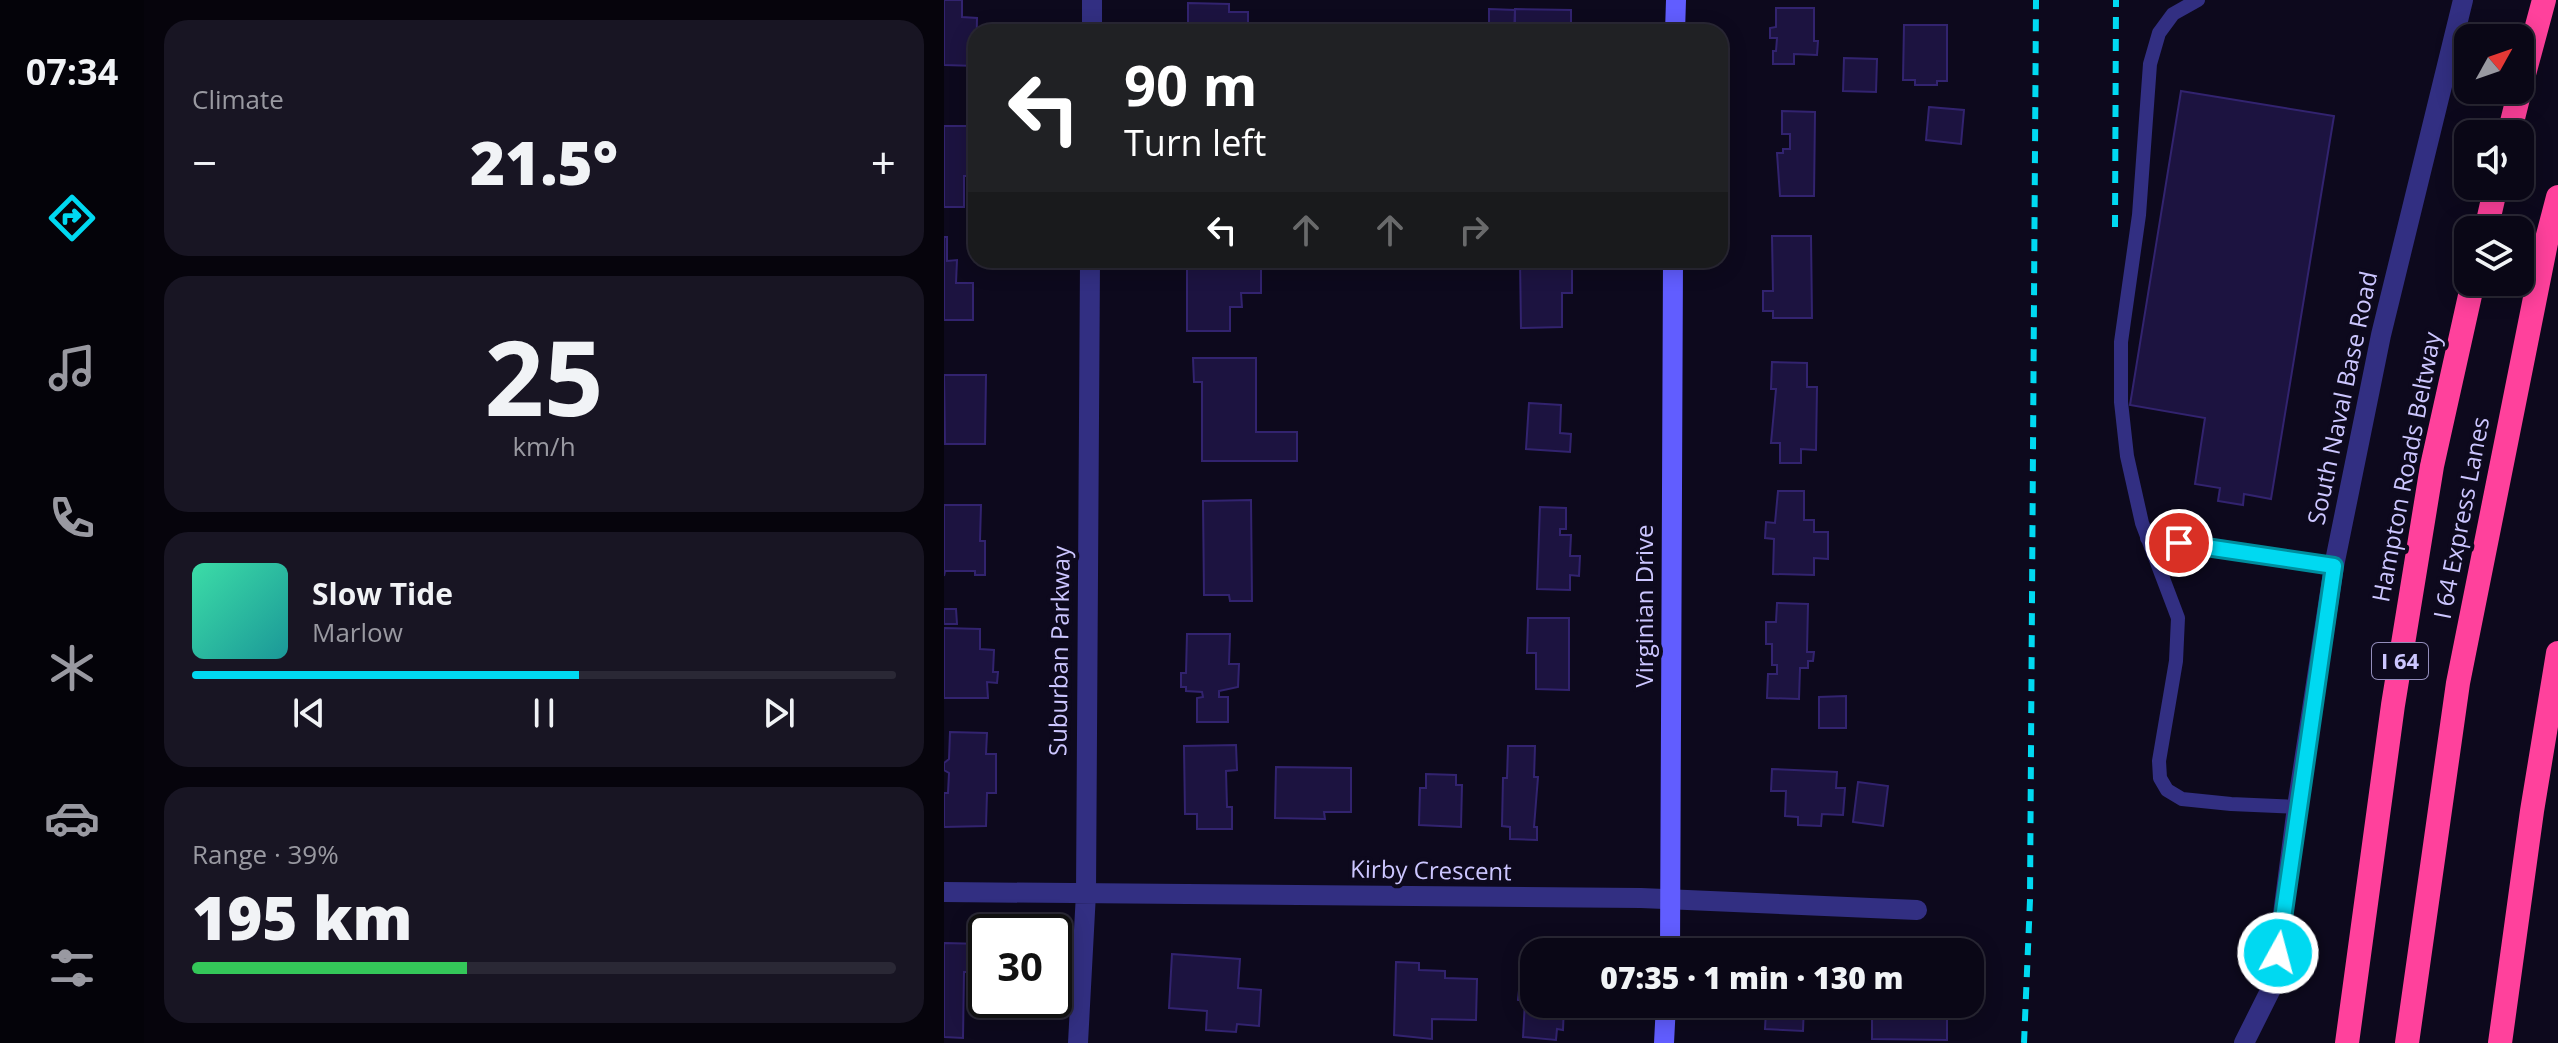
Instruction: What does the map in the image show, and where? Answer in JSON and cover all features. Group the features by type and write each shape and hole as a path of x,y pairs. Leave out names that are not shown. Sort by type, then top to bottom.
{"highway":[{"path":"2534,38 2544,0"},
{"name":"I 64 Express Lanes","path":"2407,1043 2458,683 2546,243 2558,197"},
{"name":"Hampton Roads Beltway","path":"2347,1043 2393,705 2432,466 2470,296"},
{"path":"2500,1043 2532,811 2558,653"}],"street":[{"path":"1092,0 1092,24"},
{"path":"1675,24 1676,0"},
{"name":"South Naval Base Road","path":"2244,1043 2274,983 2334,566 2381,335 2463,0"},
{"name":"Suburban Parkway","path":"1078,1043 1086,893 1090,268"},
{"name":"Virginian Drive","path":"1670,938 1673,268"},
{"name":"Kirby Crescent","path":"944,892 1670,900 1917,910"},
{"path":"1664,1043 1665,1018"}],"lane":[{"path":"2198,0 2173,14 2159,33 2150,64 2139,215 2121,342 2121,402 2127,456 2147,538 2178,618 2176,661 2159,761 2160,778 2167,790 2182,799 2297,807"},
{"path":"2147,538 2334,566"}],"building":[{"path":"944,0 962,0 962,17 977,18 977,24 968,24 968,66 944,65"},
{"path":"1188,3 1229,4 1229,12 1248,12 1248,24 1188,24"},
{"path":"1776,8 1814,8 1817,55 1794,54 1794,64 1773,64 1777,38 1770,38 1770,28 1776,27"},
{"path":"1489,9 1515,10 1514,24 1489,24"},
{"path":"1515,9 1571,10 1571,24 1515,24"},
{"path":"1904,25 1947,25 1947,81 1937,81 1937,85 1915,85 1915,80 1903,80"},
{"path":"1844,58 1877,59 1876,92 1843,91"},
{"path":"2181,91 2334,116 2271,499 2244,494 2243,505 2218,501 2220,488 2195,484 2205,418 2130,405"},
{"path":"1929,107 1964,110 1961,144 1926,140"},
{"path":"1782,111 1815,112 1814,196 1780,196 1777,153 1790,149 1790,134 1782,134"},
{"path":"944,126 968,126 968,176 964,176 964,207 944,207"},
{"path":"1772,236 1811,236 1812,318 1773,318 1773,311 1763,311 1763,291 1773,291"},
{"path":"944,237 947,237 947,261 957,260 956,283 973,283 973,320 944,320"},
{"path":"1187,268 1261,268 1261,293 1241,293 1242,307 1230,307 1230,331 1187,331"},
{"path":"1520,268 1572,268 1572,293 1562,293 1562,327 1521,328"},
{"path":"1193,358 1256,358 1256,432 1297,432 1297,461 1202,461 1202,382 1194,382"},
{"path":"1772,362 1807,363 1807,387 1817,387 1816,450 1801,449 1801,463 1780,463 1780,443 1771,443 1776,389 1771,389"},
{"path":"944,375 986,375 985,444 945,444"},
{"path":"1529,403 1561,405 1560,433 1571,434 1570,452 1526,449"},
{"path":"1778,491 1804,491 1804,520 1814,520 1814,532 1828,532 1828,559 1814,558 1814,575 1773,574 1774,539 1765,538 1766,522 1775,523"},
{"path":"1251,500 1252,601 1230,601 1229,595 1204,595 1203,501"},
{"path":"944,505 981,505 980,541 985,541 985,575 975,575 975,571 945,571 944,576"},
{"path":"1540,507 1566,508 1566,529 1560,529 1560,535 1571,535 1570,556 1580,556 1579,576 1570,575 1570,590 1537,589"},
{"path":"1777,603 1808,604 1807,652 1814,652 1813,661 1808,661 1808,668 1800,668 1799,699 1767,698 1768,674 1777,674 1777,665 1772,665 1772,644 1766,644 1766,622 1776,622"},
{"path":"944,609 956,609 957,624 944,624"},
{"path":"1528,618 1569,618 1569,690 1536,689 1536,653 1527,653"},
{"path":"944,628 980,629 980,649 994,650 993,672 998,672 997,683 987,682 988,698 944,698"},
{"path":"1187,634 1230,634 1229,664 1239,664 1238,687 1219,691 1219,697 1228,697 1228,722 1197,722 1197,698 1203,697 1202,692 1186,691 1186,687 1181,687 1181,673 1186,673"},
{"path":"1846,696 1846,728 1819,728 1819,697"},
{"path":"950,732 987,733 986,754 996,754 996,793 987,793 986,826 944,827 944,793 948,793 949,773 944,770 944,763 949,759"},
{"path":"1236,745 1237,770 1226,771 1227,807 1232,807 1232,829 1197,829 1197,814 1185,814 1184,746"},
{"path":"1508,746 1535,746 1534,777 1538,777 1534,827 1537,827 1537,840 1510,839 1510,827 1502,826 1503,778 1507,778"},
{"path":"1276,767 1351,768 1351,812 1324,812 1325,819 1275,818"},
{"path":"1772,769 1837,772 1836,788 1845,788 1843,815 1822,814 1821,826 1798,825 1798,817 1785,816 1786,791 1771,791"},
{"path":"1426,774 1456,775 1456,785 1462,785 1461,827 1419,825 1420,788 1426,788"},
{"path":"1858,782 1888,786 1883,826 1853,822"},
{"path":"944,943 968,944 968,972 964,972 963,1038 944,1037"},
{"path":"1172,954 1240,959 1238,988 1261,990 1259,1026 1237,1024 1236,1032 1206,1030 1207,1011 1169,1008"},
{"path":"1396,962 1419,963 1419,970 1445,971 1445,978 1477,979 1476,1020 1432,1019 1432,1039 1394,1035"},
{"path":"1524,1018 1563,1018 1563,1030 1557,1029 1556,1040 1523,1037"},
{"path":"1766,1018 1803,1018 1803,1031 1765,1029"},
{"path":"1872,1018 1947,1018 1947,1040 1872,1039"}],"railway":[{"path":"2024,1043 2030,900 2036,0"},
{"path":"2115,227 2116,0"}],"route":[{"path":"2179,543 2334,566 2278,953"}]}
